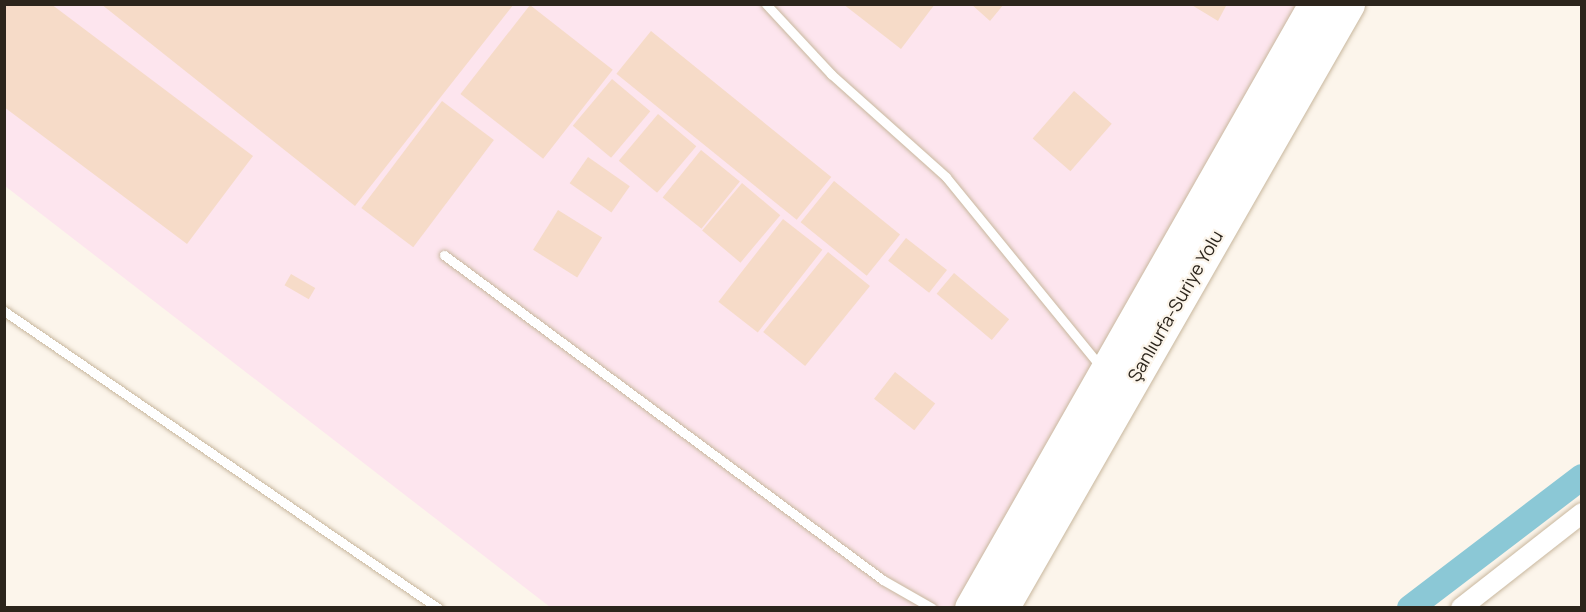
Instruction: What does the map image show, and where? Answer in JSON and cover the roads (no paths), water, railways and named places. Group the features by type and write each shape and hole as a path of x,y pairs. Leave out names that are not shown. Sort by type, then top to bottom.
{"highway":[{"name":"Şanlıurfa-Suriye Yolu","path":"971,608 1315,4"},
{"name":"Şanlıurfa-Suriye Yolu","path":"1002,608 1347,4"}],"street":[{"path":"1461,608 1581,513"}],"lane":[{"path":"766,4 831,74 946,177 1105,371"},
{"path":"444,255 884,580 932,608"},
{"path":"4,311 438,608"}],"waterway":[{"path":"1410,608 1582,477"}]}
